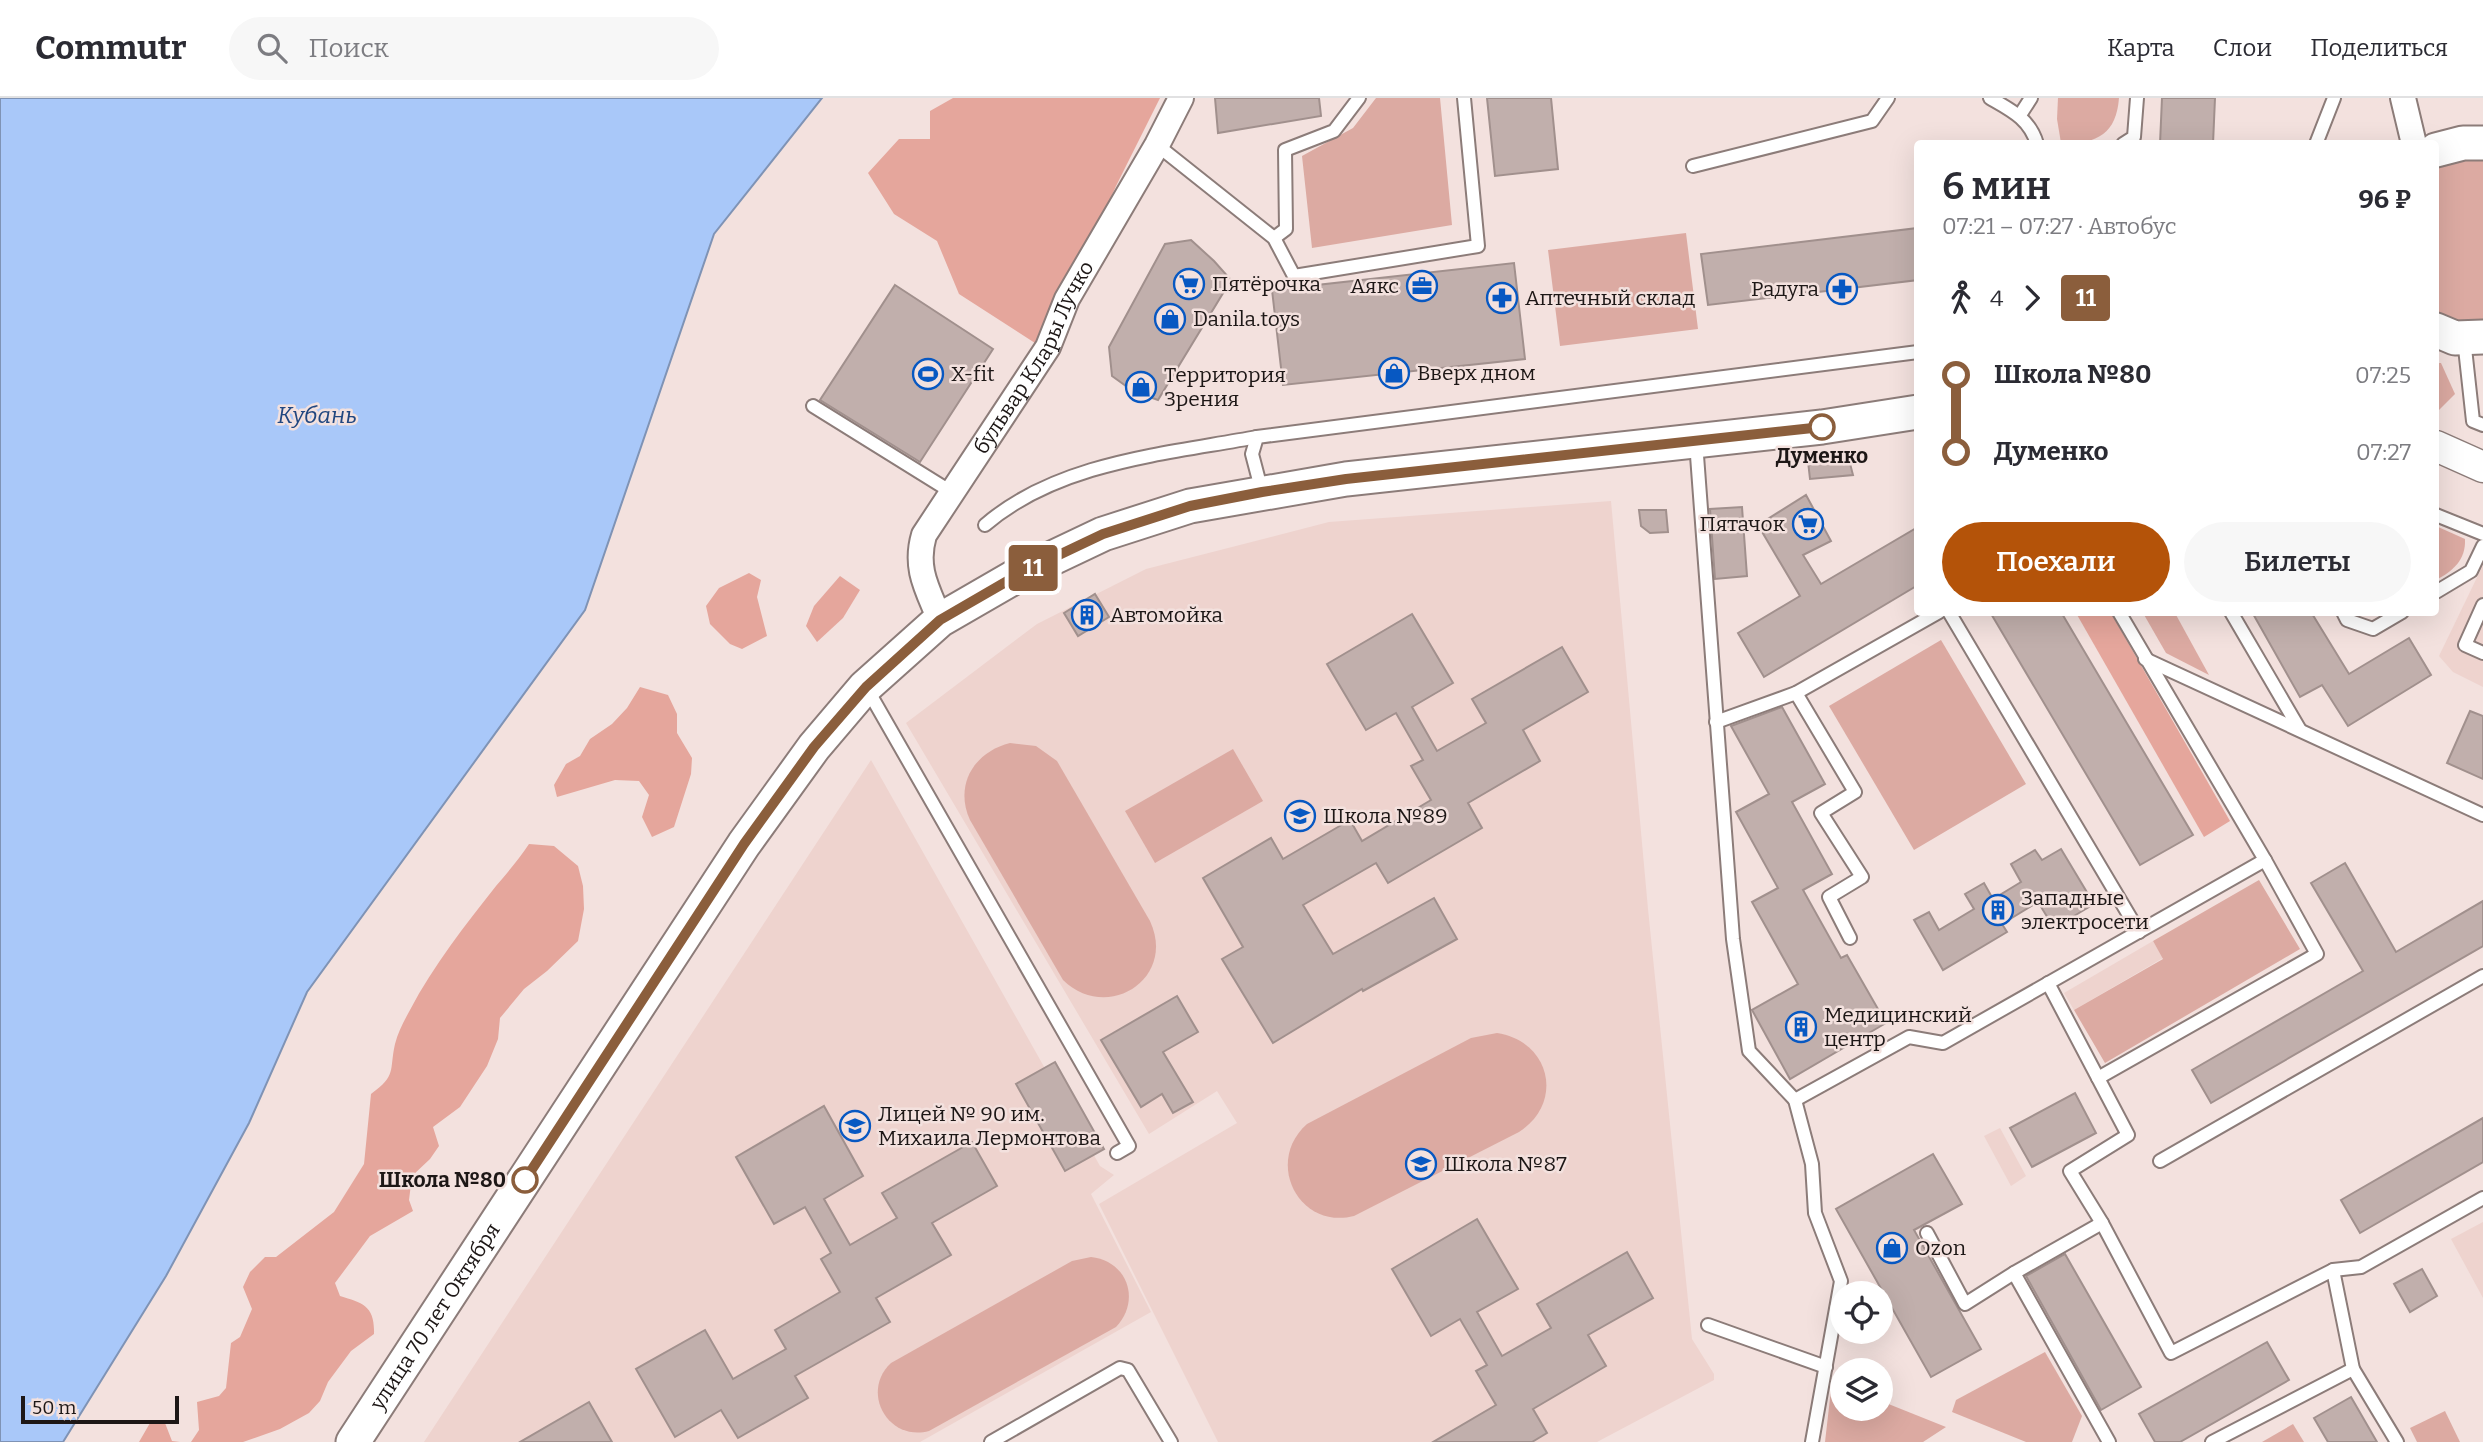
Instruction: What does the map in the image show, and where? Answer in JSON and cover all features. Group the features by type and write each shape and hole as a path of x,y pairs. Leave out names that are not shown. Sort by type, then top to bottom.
{"main road":[{"path":"2439,149 2463,143 2483,143"},
{"name":"улица 70 лет Октября","path":"353,1442 744,844 814,747 866,687 940,620 1023,572 1103,534 1190,506 1346,479 1696,442 1914,413"}],"street":[{"name":"бульвар Клары Лучко","path":"940,620 920,568 919,552 924,536 1048,347 1067,299 1157,145 1181,98"},
{"path":"2403,98 2413,140"},
{"path":"2439,447 2483,467"}],"lane":[{"path":"1274,238 1286,229 1285,149 1334,131 1359,98"},
{"path":"1157,145 1274,238 1294,276 1478,246 1464,98"},
{"path":"1693,166 1871,121 1888,98"},
{"path":"1990,98 2020,115 2034,133 2036,140"},
{"path":"2020,115 2031,98"},
{"path":"2129,140 2134,137 2137,98"},
{"path":"2318,140 2334,98"},
{"path":"2455,337 2473,421 2483,425"},
{"path":"985,525 1008,505 1065,480 1122,462 1257,437 1914,353"},
{"path":"813,406 953,493"},
{"path":"1257,437 1252,454 1262,492"},
{"path":"1696,442 1732,939 1749,1051 1795,1101 1812,1164 1815,1213 1841,1281 1812,1442"},
{"path":"2439,516 2483,534"},
{"path":"2439,590 2472,571 2483,546"},
{"path":"2483,605 2465,645 2483,653"},
{"path":"1716,722 1796,693 1932,616"},
{"path":"1951,616 2139,932"},
{"path":"2098,1078 2317,954 2265,860 2121,616"},
{"path":"2233,616 2300,731"},
{"path":"2345,616 2347,620 2373,629 2395,616"},
{"path":"2145,659 2483,815"},
{"path":"866,687 1129,1146 1117,1153"},
{"path":"1796,693 1855,792 1821,813 1861,877 1829,898 1850,938"},
{"path":"1795,1101 1909,1037 1943,1043 2265,860"},
{"path":"2160,1161 2483,976"},
{"path":"2048,983 2128,1135 2070,1171 2102,1223 2171,1353 2333,1270 2361,1267 2483,1198"},
{"path":"1927,1234 1965,1304 2102,1223"},
{"path":"2333,1270 2353,1369 2397,1442"},
{"path":"2014,1273 2109,1442"},
{"path":"1708,1325 1826,1367"},
{"path":"991,1442 1120,1367 1128,1370 1171,1442"},
{"path":"2212,1442 2353,1369"}],"shaded area":[{"path":"953,98 1160,98 1116,186 1082,264 1035,343 959,294 937,241 894,214 868,173 899,139 930,139 930,111"},
{"path":"1376,98 1440,98 1452,225 1312,248 1302,156 1353,128"},
{"path":"2058,98 2119,98 2113,121 2102,135 2094,139 2060,140 2057,119"},
{"path":"2460,161 2483,161 2483,323 2468,324 2439,318 2439,167"},
{"path":"1686,233 1698,329 1560,346 1548,250"},
{"path":"2439,363 2441,363 2455,394 2439,410"},
{"name":"Школа №89","path":"1611,501 1648,909 1692,1339 1714,1374 1714,1380 1597,1442 1218,1442 1099,1204 1237,1123 1217,1091 1149,1134 906,723 1037,624 1146,569 1329,522"},
{"path":"2439,527 2465,539 2461,559 2439,578"},
{"path":"2483,565 2483,687 2453,672 2439,656"},
{"path":"749,573 761,580 757,597 767,636 742,649 730,644 710,624 706,606 719,588"},
{"path":"840,576 860,590 843,618 817,642 806,626 814,606"},
{"path":"2078,616 2113,616 2230,821 2204,837"},
{"path":"2145,616 2177,616 2209,675 2166,653"},
{"path":"1941,640 2026,784 1914,850 1829,706"},
{"path":"640,687 668,695 677,714 677,733 692,758 691,774 674,827 652,837 642,817 649,795 639,781 615,780 557,797 554,785 566,764 580,756 590,739 612,724 627,708"},
{"path":"1010,743 1036,746 1057,761 1150,921 1156,942 1154,961 1146,976 1133,988 1117,996 1099,997 1080,992 1063,980 970,820 964,794 970,772 986,754"},
{"path":"1233,749 1263,801 1155,863 1125,811"},
{"name":"Лицей № 90 им. Михаила Лермонтова","path":"871,760 1100,1166 1114,1175 1091,1194 1151,1312 920,1442 424,1442"},
{"path":"529,844 554,846 578,866 583,886 584,909 578,941 524,989 500,1018 498,1039 487,1066 460,1107 433,1127 439,1146 412,1176 409,1200 413,1211 370,1236 335,1283 340,1296 361,1304 370,1312 374,1334 351,1351 328,1382 320,1401 309,1413 280,1429 243,1442 191,1442 199,1430 197,1402 219,1396 226,1388 231,1343 240,1337 252,1309 243,1287 250,1272 265,1257 276,1257 334,1212 364,1164 371,1094 388,1077 396,1040 406,1018 450,946"},
{"path":"2259,880 2300,949 2105,1063 2074,1010 2163,959 2153,941"},
{"path":"2153,941 2163,958 2074,1010 2064,993"},
{"path":"1497,1033 1515,1038 1529,1048 1539,1060 1545,1074 1546,1090 1542,1105 1533,1119 1519,1132 1354,1216 1334,1218 1317,1213 1304,1203 1294,1190 1288,1174 1288,1156 1294,1139 1307,1124 1471,1038"},
{"path":"2000,1128 2026,1176 2011,1186 1984,1136"},
{"path":"2483,1222 2483,1298 2451,1239"},
{"path":"1091,1257 1114,1266 1127,1284 1128,1306 1116,1327 929,1431 901,1429 883,1412 878,1387 882,1375 891,1363 1072,1261"},
{"path":"2045,1352 2082,1416 2072,1442 2026,1442 1952,1412 1956,1400"},
{"path":"1830,1398 1830,1421 1893,1421 1893,1406 1946,1427 1923,1442 1825,1442"},
{"path":"2445,1411 2460,1442 2417,1442 2410,1428"},
{"path":"150,1423 165,1423 172,1441 180,1442 139,1442"},
{"path":"2293,1424 2304,1442 2262,1442"}],"water":[{"name":"Кубань","path":"0,98 822,98 714,234 585,610 307,992 249,1123 166,1276 63,1442 0,1442"}],"building":[{"path":"1215,98 1319,98 1321,116 1218,133"},
{"path":"1487,98 1551,98 1558,169 1495,176"},
{"path":"2162,98 2215,98 2213,140 2160,140"},
{"path":"1914,228 1914,280 1708,305 1701,254"},
{"path":"1191,240 1231,280 1158,400 1133,391 1112,376 1109,347 1165,244"},
{"path":"1514,263 1525,359 1283,385 1272,290"},
{"path":"895,285 993,349 920,462 820,400"},
{"path":"1848,456 1853,475 1810,479 1808,461"},
{"path":"1806,495 1831,541 1803,555 1821,584 1914,529 1914,587 1764,677 1738,633 1800,596 1758,525"},
{"path":"1742,507 1747,576 1715,579 1710,509"},
{"path":"1639,510 1666,510 1668,532 1650,533 1641,526"},
{"name":"Автомойка","path":"1095,594 1109,617 1078,636 1064,613"},
{"path":"1412,614 1453,683 1412,707 1437,751 1486,723 1472,699 1562,647 1588,692 1523,730 1540,761 1468,803 1482,828 1388,883 1376,863 1303,905 1333,954 1434,898 1457,939 1363,991 1362,989 1273,1043 1222,959 1243,947 1203,878 1271,838 1283,859 1350,820 1362,841 1431,800 1411,766 1423,760 1396,713 1366,730 1327,664"},
{"path":"1992,616 2063,616 2193,835 2140,865"},
{"path":"2254,616 2313,616 2349,674 2409,638 2431,675 2348,726 2322,685 2300,697"},
{"path":"1782,707 1825,784 1792,802 1832,874 1803,890 1841,958 1847,955 1886,1023 1790,1079 1752,1010 1798,984 1752,902 1778,888 1736,812 1769,794 1731,726"},
{"path":"2470,711 2483,716 2483,779 2447,763"},
{"name":"Западные электросети","path":"2061,849 2094,904 2054,928 2038,902 2002,924 2007,932 1943,970 1914,920 1929,912 1939,930 1974,909 1965,894 1984,883 1993,899 2021,882 2011,864 2035,850 2042,860"},
{"path":"2345,863 2396,952 2483,901 2483,946 2211,1103 2192,1070 2363,971 2311,883"},
{"path":"1177,996 1198,1032 1163,1052 1193,1102 1173,1113 1162,1094 1141,1107 1101,1040"},
{"path":"1055,1062 1104,1149 1065,1171 1016,1084"},
{"path":"2075,1093 2096,1133 2032,1167 2010,1128"},
{"path":"824,1106 863,1176 824,1199 850,1245 897,1218 882,1193 972,1142 997,1186 932,1223 951,1255 876,1298 890,1322 795,1376 808,1398 738,1438 721,1410 675,1437 636,1369 705,1330 733,1379 786,1349 775,1330 840,1292 821,1259 831,1253 805,1207 774,1224 736,1157"},
{"path":"2483,1118 2483,1162 2360,1233 2341,1200"},
{"path":"1933,1154 1962,1204 1914,1230 1981,1349 1931,1377 1893,1310 1893,1281 1877,1281 1836,1209"},
{"path":"1477,1219 1518,1289 1477,1312 1502,1356 1551,1328 1537,1304 1627,1252 1653,1298 1588,1335 1606,1366 1533,1409 1547,1433 1532,1442 1433,1442 1496,1405 1476,1371 1487,1365 1460,1319 1431,1336 1392,1269"},
{"path":"2065,1254 2141,1387 2101,1410 2026,1276"},
{"path":"2422,1269 2437,1296 2410,1312 2394,1284"},
{"path":"2267,1342 2289,1380 2180,1442 2155,1442 2139,1414"},
{"path":"2351,1397 2377,1442 2328,1442 2314,1418"},
{"path":"589,1402 612,1442 520,1442"}],"bus line":[{"name":"11","path":"525,1180 744,844 814,747 866,687 940,620 1023,572 1103,534 1190,506 1346,479 1822,427"}],"place":[{"name":"Пятёрочка","path":"1189,284"},
{"name":"Аякс","path":"1422,286"},
{"name":"Радуга","path":"1842,289"},
{"name":"Аптечный склад","path":"1502,298"},
{"name":"Danila.toys","path":"1170,319"},
{"name":"Вверх дном","path":"1394,373"},
{"name":"X-fit","path":"928,374"},
{"name":"Территория Зрения","path":"1141,387"},
{"name":"Думенко","path":"1822,427"},
{"name":"Пятачок","path":"1808,524"},
{"name":"Автомойка","path":"1087,615"},
{"name":"Школа №89","path":"1300,816"},
{"name":"Западные электросети","path":"1998,910"},
{"name":"Медицинский центр","path":"1801,1027"},
{"name":"Лицей № 90 им. Михаила Лермонтова","path":"855,1126"},
{"name":"Школа №87","path":"1421,1164"},
{"name":"Школа №80","path":"525,1180"},
{"name":"Ozon","path":"1892,1248"}]}
